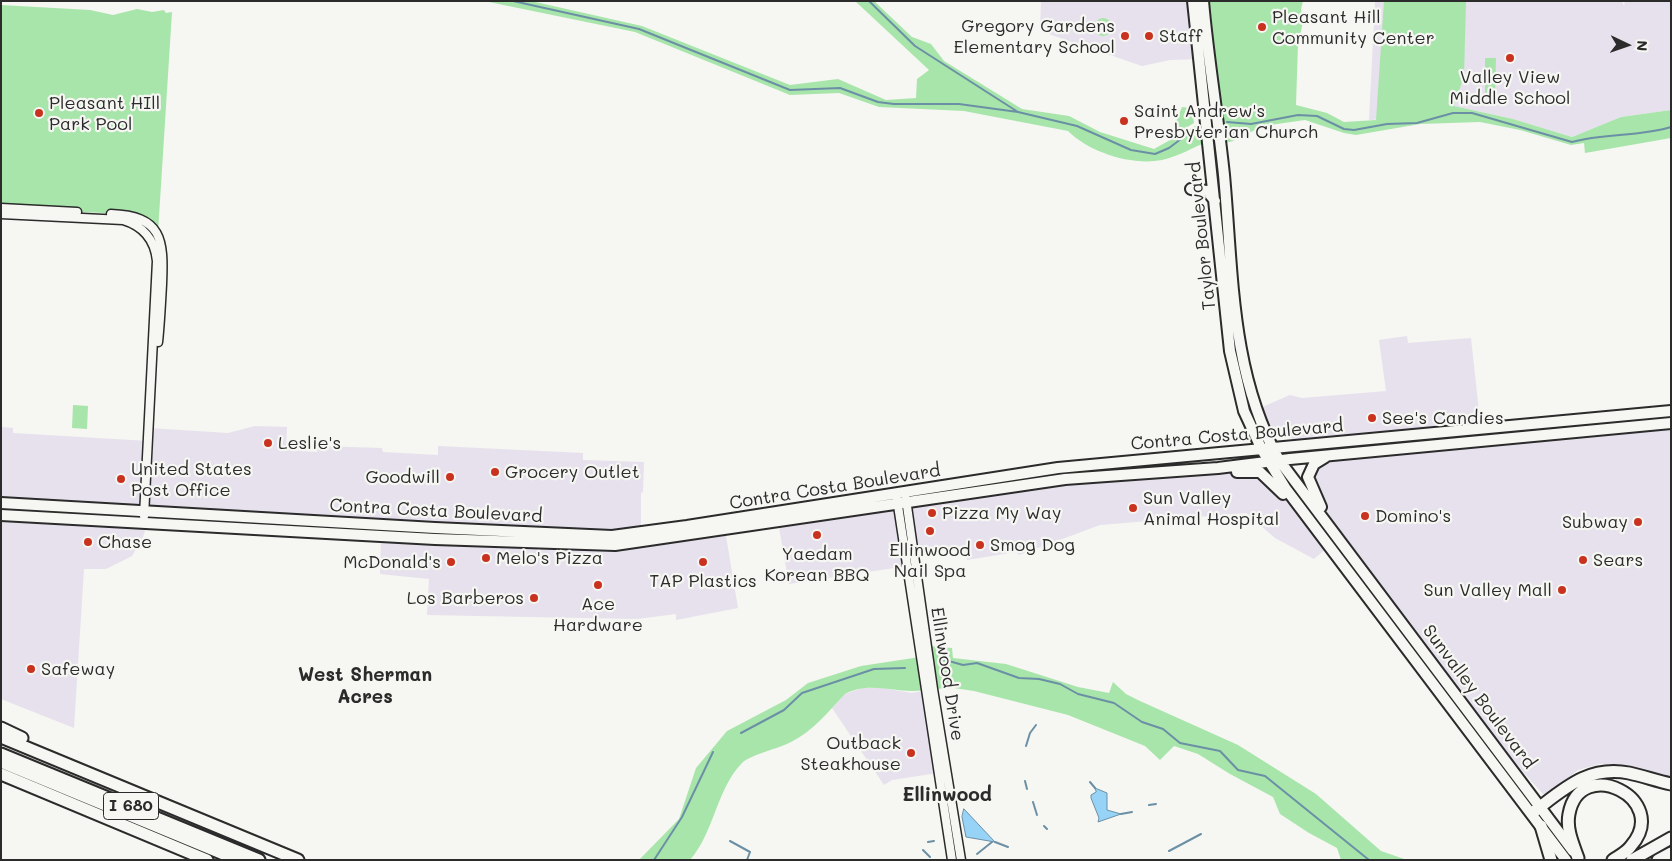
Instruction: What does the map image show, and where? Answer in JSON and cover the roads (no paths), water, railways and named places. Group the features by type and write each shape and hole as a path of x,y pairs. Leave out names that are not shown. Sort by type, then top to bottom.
{"highway":[{"path":"1,728 56,755 80,770"},
{"path":"1,737 298,860"},
{"name":"I 680","path":"1,754 259,860"},
{"name":"I 680","path":"1,762 238,860"},
{"path":"1537,810 1575,782 1598,772 1629,773 1671,784"},
{"name":"I 680","path":"1,774 207,860"},
{"path":"1575,859 1569,832 1569,813 1578,796 1591,787 1604,785 1614,786 1630,795 1638,807 1641,819 1638,835 1631,847 1613,860"},
{"path":"1541,826 1551,860"},
{"path":"1632,860 1671,838"},
{"path":"1658,860 1671,852"}],"main road":[{"name":"Taylor Boulevard","path":"1193,1 1216,202 1230,351 1244,411 1274,461"},
{"name":"Taylor Boulevard","path":"1203,1 1224,173 1240,350 1267,449"},
{"path":"1191,189 1207,191 1216,202"},
{"name":"Contra Costa Boulevard","path":"1,515 435,539 615,545 901,499 1058,468 1671,411"},
{"name":"Contra Costa Boulevard","path":"1,503 609,536 1065,478 1170,472 1358,452 1671,423"},
{"path":"1358,452 1368,447 1388,443 1391,437"},
{"path":"1328,455 1311,467 1307,480 1334,532"},
{"name":"Sunvalley Boulevard","path":"1274,461 1298,504 1329,546 1575,859"},
{"name":"Sunvalley Boulevard","path":"1274,461 1334,532 1366,574 1537,810 1541,826 1575,859"},
{"path":"1170,472 1187,476 1258,471 1271,480 1286,497 1298,504"},
{"path":"1329,546 1340,547 1358,571 1366,574"}],"street":[{"path":"1,208 123,214 137,217 158,232 162,243 163,262 158,336 153,363"},
{"path":"1,214 116,219 130,222 139,227 150,238 157,261 145,512 142,523"},
{"path":"150,238 158,232"},
{"name":"Ellinwood Drive","path":"901,499 952,860"},
{"name":"Ellinwood Drive","path":"901,499 961,860"}],"water":[{"path":"1095,788 1107,793 1107,810 1121,814 1098,822 1099,818 1091,798 1091,795 1096,792"},
{"path":"964,809 995,842 966,837 962,817"}],"waterway":[{"path":"513,1 639,29 790,90 840,88 878,102 894,104 959,104 1018,112"},
{"path":"869,1 915,46 1018,112 1077,126 1131,150 1155,154 1169,148 1189,133"},
{"path":"1227,122 1251,124 1298,115 1317,116 1344,129 1354,130 1387,124 1417,123 1453,113 1472,113 1572,142 1671,127"},
{"path":"942,659 963,665 977,663 1019,678 1039,679 1060,684 1078,694 1114,703 1142,722 1163,729 1180,743 1220,751 1238,770 1265,776 1369,860"},
{"path":"741,733 784,710 802,693 874,669 905,668"},
{"path":"1026,746 1030,733 1036,725"},
{"path":"654,860 682,817 713,752"},
{"path":"1025,781 1027,789"},
{"path":"1090,782 1095,788"},
{"path":"1033,802 1037,815"},
{"path":"1149,805 1156,804"},
{"path":"1121,814 1132,812"},
{"path":"1044,826 1047,829"},
{"path":"1169,851 1201,834"},
{"path":"730,841 750,852 747,860"},
{"path":"928,842 934,841"},
{"path":"977,854 992,842"},
{"path":"995,842 1008,847"},
{"path":"923,850 930,857"}],"place":[{"name":"Pleasant Hill Community Center","path":"1262,27"},
{"name":"Gregory Gardens Elementary School","path":"1125,36"},
{"name":"Staff","path":"1149,36"},
{"name":"Valley View Middle School","path":"1510,58"},
{"name":"Pleasant HIll Park Pool","path":"39,113"},
{"name":"Saint Andrew's Presbyterian Church","path":"1124,121"},
{"name":"See's Candies","path":"1372,418"},
{"name":"Leslie's","path":"268,443"},
{"name":"Grocery Outlet","path":"495,472"},
{"name":"Goodwill","path":"450,477"},
{"name":"United States Post Office","path":"121,479"},
{"name":"Sun Valley Animal Hospital","path":"1133,508"},
{"name":"Pizza My Way","path":"932,513"},
{"name":"Domino's","path":"1365,516"},
{"name":"Subway","path":"1638,522"},
{"name":"Ellinwood Nail Spa","path":"930,531"},
{"name":"Yaedam Korean BBQ","path":"817,535"},
{"name":"Chase","path":"88,542"},
{"name":"Smog Dog","path":"980,545"},
{"name":"Melo's Pizza","path":"486,558"},
{"name":"Sears","path":"1583,560"},
{"name":"McDonald's","path":"451,562"},
{"name":"TAP Plastics","path":"703,562"},
{"name":"Ace Hardware","path":"598,585"},
{"name":"Sun Valley Mall","path":"1562,590"},
{"name":"Los Barberos","path":"534,598"},
{"name":"Safeway","path":"31,669"},
{"name":"Outback Steakhouse","path":"911,753"}],"district":[{"name":"West Sherman Acres","path":"365,686"},
{"name":"Ellinwood","path":"947,795"}]}
